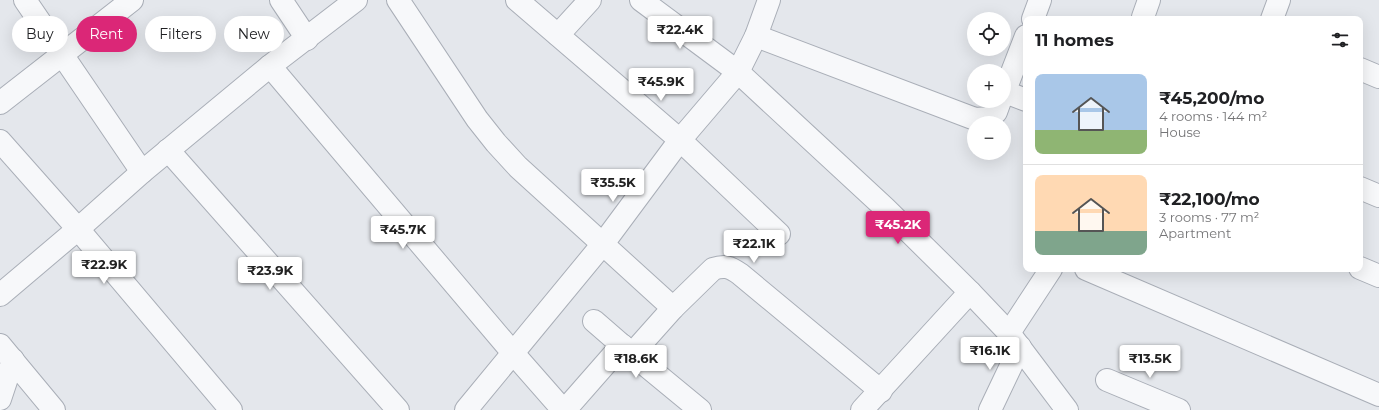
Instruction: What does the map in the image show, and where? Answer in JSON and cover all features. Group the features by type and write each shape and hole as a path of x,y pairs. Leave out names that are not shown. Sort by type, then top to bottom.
{"street":[{"path":"25,0 142,172"},
{"path":"0,103 132,0"},
{"path":"281,0 306,39"},
{"path":"0,295 168,150 270,66 356,0"},
{"path":"398,0 464,100 496,143 518,167 673,308"},
{"path":"517,0 680,140 779,234"},
{"path":"558,35 590,0"},
{"path":"641,0 738,72 885,208 970,292 1015,340 1067,410"},
{"path":"466,410 602,245 680,140 738,72 756,36 769,0"},
{"path":"1034,16 1040,0"},
{"path":"1273,16 1279,0"},
{"path":"756,36 975,119 990,118 996,112 997,108"},
{"path":"1011,74 1023,44"},
{"path":"270,66 513,353 564,410 713,269 722,265 732,268 881,391"},
{"path":"1363,70 1379,77"},
{"path":"1011,95 1023,99"},
{"path":"0,141 78,229 231,410"},
{"path":"168,150 398,410"},
{"path":"1363,189 1379,196"},
{"path":"1363,269 1379,276"},
{"path":"990,410 1015,340 1049,272"},
{"path":"1093,272 1379,395"},
{"path":"862,410 970,292"},
{"path":"594,321 700,410"},
{"path":"0,399 6,353"},
{"path":"6,353 54,410"},
{"path":"1107,380 1179,410"}]}
